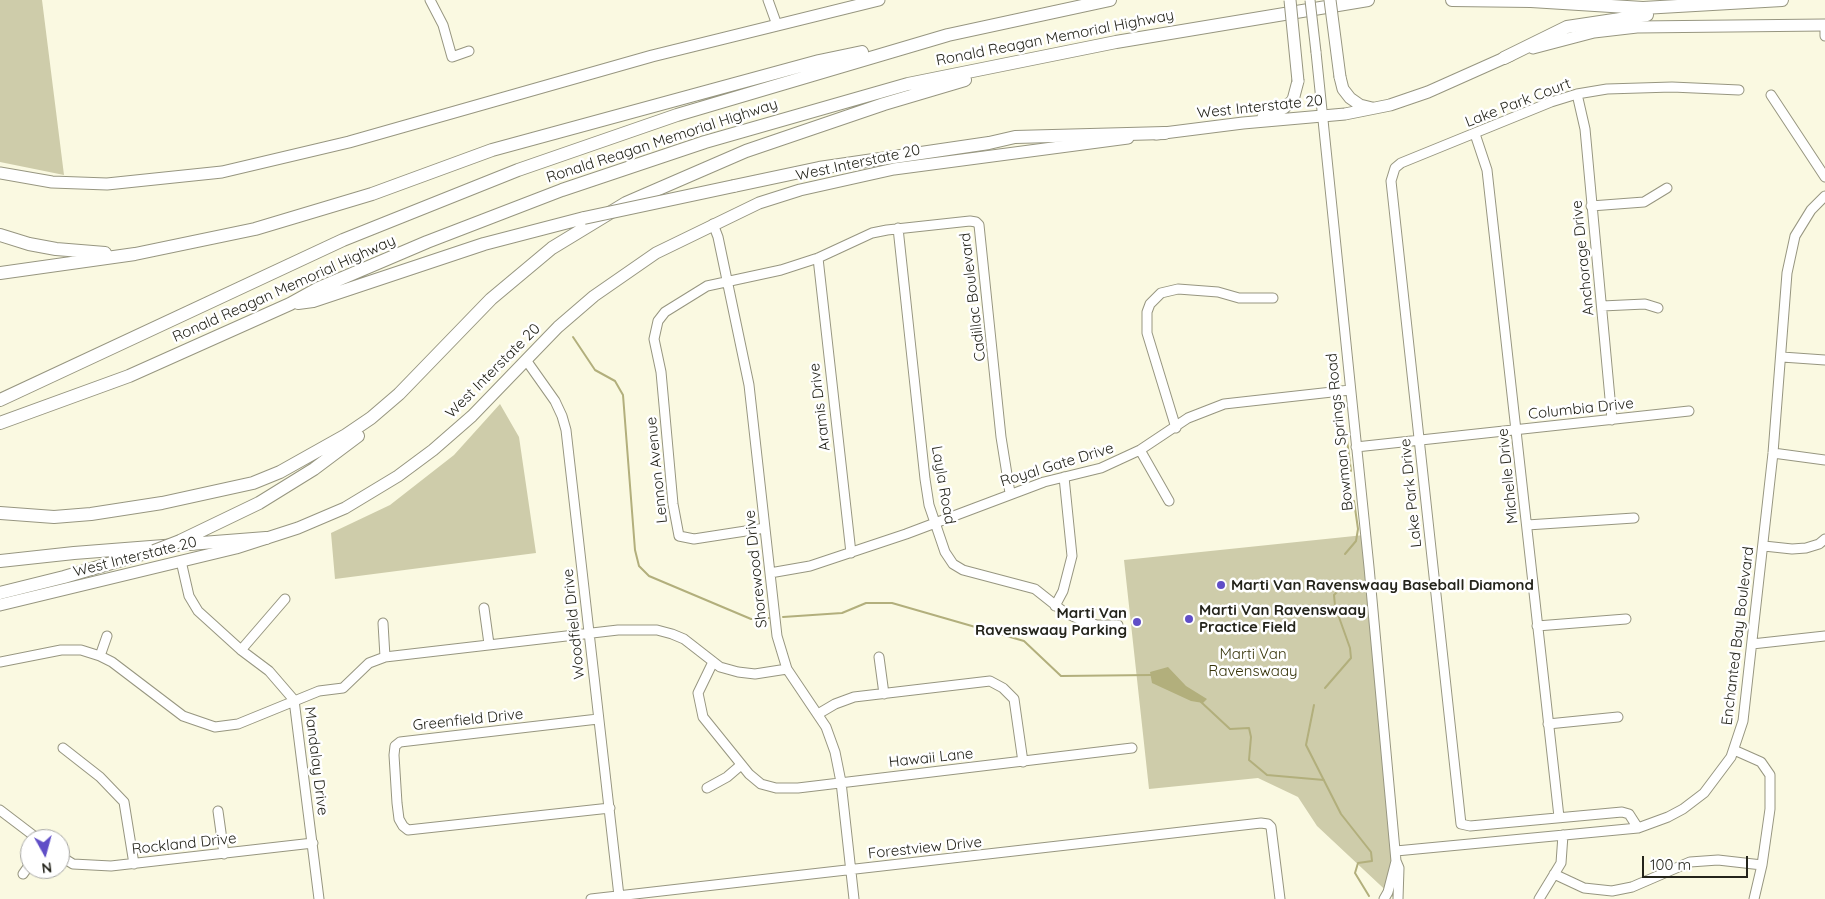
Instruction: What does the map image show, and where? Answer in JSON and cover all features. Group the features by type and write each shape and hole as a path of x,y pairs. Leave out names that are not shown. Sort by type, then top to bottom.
{"highway":[{"name":"Ronald Reagan Memorial Highway","path":"0,400 293,263 407,214 518,170 686,112 948,35 1110,0"},
{"name":"Ronald Reagan Memorial Highway","path":"0,423 129,376 290,304 319,288 488,218 705,142 908,84 1218,23 1368,0"},
{"path":"1452,0 1531,1 1618,8 1782,0"},
{"path":"1504,58 1567,27 1613,18 1718,4"},
{"path":"0,272 135,254 255,229 372,194 492,150 568,128 819,61 948,35"},
{"path":"0,513 54,517 91,514 162,503 253,483 308,458 371,418 398,394 498,292 552,248 626,203 746,151 884,104 1037,58"},
{"path":"290,304 313,301 474,247 584,218 819,168 989,143 1015,137 1165,133"},
{"path":"0,234 29,244 56,249 135,254"},
{"path":"0,593 94,569 154,550 180,541 232,518 302,477 364,431 371,418"},
{"path":"0,561 74,553 266,538"}],"main road":[{"path":"0,173 52,182 107,184 222,172 349,142 652,56 777,25 843,11 879,0"},
{"path":"1242,123 1284,108 1293,100 1298,81 1290,0"},
{"path":"1330,0 1340,77 1344,89 1350,98 1360,105 1372,108"},
{"name":"West Interstate 20","path":"0,605 236,548 298,528 345,508 398,476 433,450 459,427 558,328 602,290 656,253 759,203 862,174 932,162 1026,153 1165,133 1242,123 1323,116 1372,108 1428,92 1504,58 1594,32 1637,27 1825,26"}],"street":[{"path":"430,0 443,25 452,57 469,51"},
{"path":"768,0 777,25"},
{"name":"Bowman Springs Road","path":"1310,0 1396,851 1396,861 1388,892 1384,899"},
{"path":"1825,26 1825,36"},
{"name":"Lake Park Court","path":"1401,163 1551,102 1577,94 1607,89 1672,86 1739,90"},
{"name":"Anchorage Drive","path":"1577,94 1585,129 1612,420"},
{"path":"1771,95 1825,177"},
{"name":"Michelle Drive","path":"1475,134 1487,170 1559,817"},
{"name":"Lake Park Drive","path":"1401,163 1394,168 1391,181 1461,824 1470,826 1559,817"},
{"path":"1591,206 1644,202 1667,188"},
{"name":"Enchanted Bay Boulevard","path":"1396,851 1638,828 1668,817 1704,792 1734,750 1743,721 1764,546 1782,357 1783,307 1795,236 1812,210 1825,196"},
{"name":"Cadillac Boulevard","path":"661,317 665,312 699,291 727,280 781,270 818,258 872,233 898,228 976,222 979,225 1010,493"},
{"name":"Shorewood Drive","path":"713,224 749,385 777,636 787,669 826,727 835,752 841,782 854,899"},
{"name":"Layla Road","path":"898,228 925,479 934,522 946,552 953,564 966,571 1035,589 1055,606 1083,621 1118,625"},
{"name":"Aramis Drive","path":"818,258 851,553"},
{"path":"1176,428 1147,333 1146,318 1150,304 1161,293 1178,289 1218,292 1239,298 1274,298"},
{"path":"1602,306 1645,304 1658,308"},
{"name":"Lennon Avenue","path":"661,317 654,339 661,372 673,504 679,536 694,539 765,528"},
{"path":"1782,357 1825,360"},
{"name":"Woodfield Drive","path":"526,360 555,401 566,430 619,896"},
{"name":"Royal Gate Drive","path":"770,573 810,566 851,553 1010,493 1101,468 1140,450 1176,428 1188,418 1224,404 1350,390"},
{"name":"Columbia Drive","path":"1356,447 1689,411"},
{"path":"1140,450 1169,501"},
{"path":"1773,454 1825,460"},
{"path":"1055,606 1063,590 1072,556 1064,477"},
{"path":"1527,524 1634,518"},
{"path":"1764,546 1792,549 1806,548 1819,544 1825,539"},
{"name":"Mandalay Drive","path":"181,561 189,596 198,611 241,650 269,671 291,694 294,700 319,899"},
{"path":"241,650 285,599"},
{"path":"484,608 489,644"},
{"path":"1537,626 1626,619"},
{"path":"383,623 385,657"},
{"path":"0,662 61,650 81,650 112,662 183,716 204,725 215,727 238,724 319,691 343,688 369,663 385,657 625,629 658,630 684,639 720,667 738,672 755,674 787,669"},
{"path":"100,656 107,636"},
{"path":"1752,644 1825,636"},
{"path":"879,657 884,694"},
{"name":"Hawaii Lane","path":"713,662 700,688 698,702 703,717 710,729 741,765 762,784 776,788 798,788 1132,748"},
{"path":"818,714 835,704 854,697 990,681 1003,688 1014,699 1023,762"},
{"path":"1548,724 1618,717"},
{"name":"Greenfield Drive","path":"598,719 396,744 394,755 397,803 403,826 408,830 610,808"},
{"path":"63,748 100,777 124,802 134,864"},
{"path":"1734,750 1761,762 1770,775 1770,809 1762,865 1754,899"},
{"path":"707,788 727,777 741,765"},
{"path":"0,810 25,829"},
{"path":"218,812 224,854"},
{"path":"1559,817 1622,812 1629,814 1638,828"},
{"name":"Forestview Drive","path":"591,899 1268,824 1271,827 1280,899"},
{"path":"1539,899 1561,863 1564,835"},
{"name":"Rockland Drive","path":"70,860 80,865 111,866 313,843"},
{"path":"1554,874 1584,888 1612,891 1632,886 1690,862 1718,860 1762,865"},
{"name":"Bowman Springs Road","path":"1396,861 1400,868 1398,899"}],"green space":[{"path":"0,0 42,0 64,175 0,162"},
{"path":"500,404 519,437 536,553 335,579 331,533 390,505 454,455"},
{"name":"Marti Van Ravenswaay","path":"1364,535 1395,899 1317,826 1298,797 1258,778 1149,789 1124,560"}],"shaded area":[{"path":"1168,667 1186,686 1207,699 1203,703 1191,701 1152,683 1150,672"}],"waterway":[{"path":"573,337 595,370 615,381 623,395 635,550 639,566 649,576 751,619 769,618"},
{"path":"1347,440 1351,471"},
{"path":"1345,554 1356,541 1358,529 1354,501"},
{"path":"1325,688 1351,658 1350,648 1335,606 1334,595 1345,584"},
{"path":"783,617 842,613 866,603 892,603 1024,641 1061,676 1151,675"},
{"path":"1201,702 1230,729 1249,728 1251,737 1249,760 1267,775 1324,780"},
{"path":"1314,705 1306,745 1341,814 1371,852 1372,861 1358,863 1355,873 1369,896"}],"place":[{"name":"Marti Van Ravenswaay Baseball Diamond","path":"1221,585"},
{"name":"Marti Van Ravenswaay Practice Field","path":"1189,619"},
{"name":"Marti Van Ravenswaay Parking","path":"1137,622"}]}
